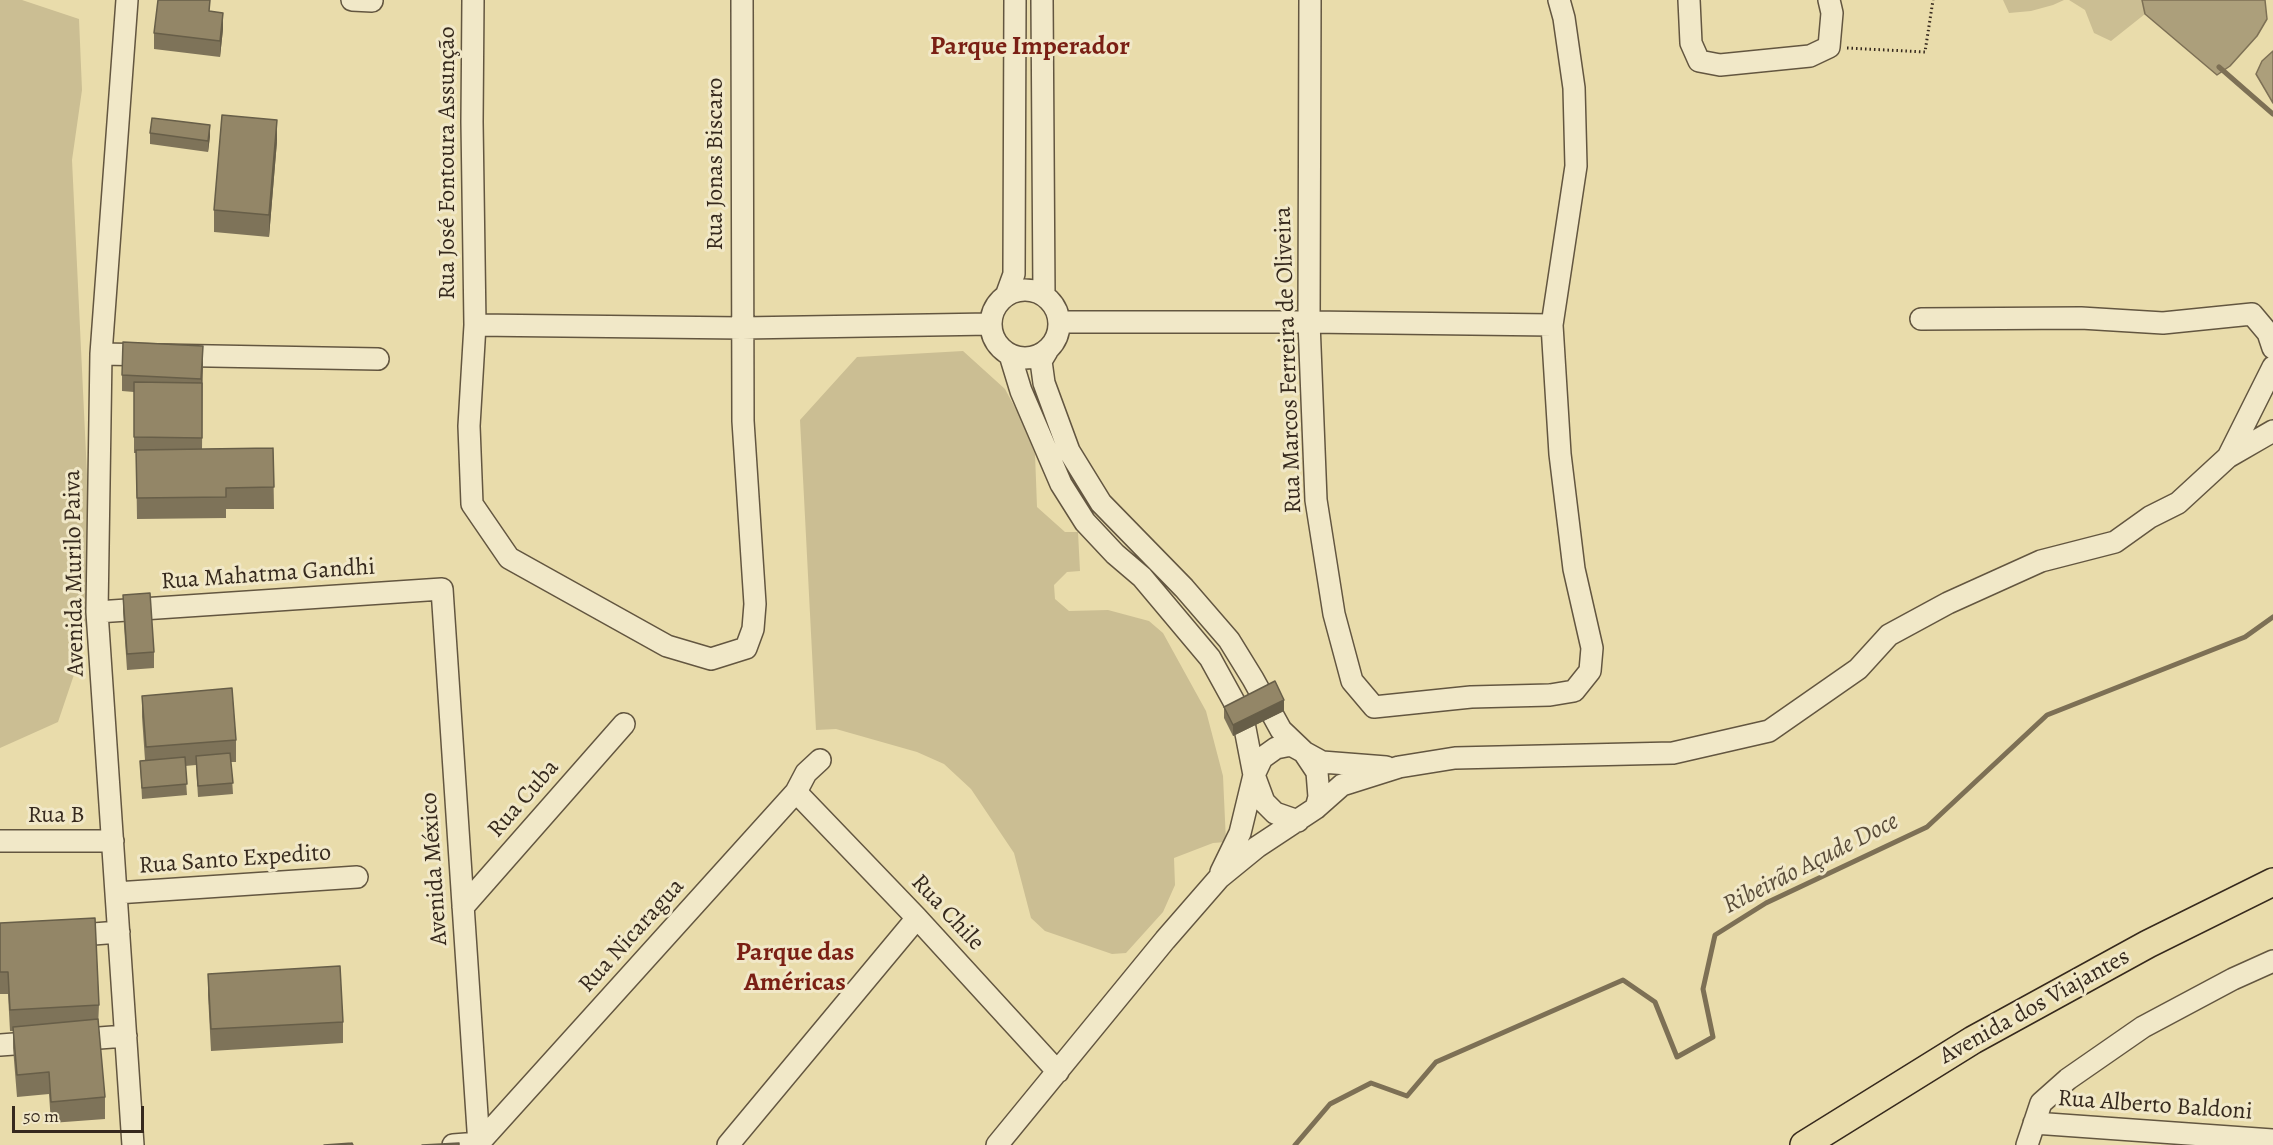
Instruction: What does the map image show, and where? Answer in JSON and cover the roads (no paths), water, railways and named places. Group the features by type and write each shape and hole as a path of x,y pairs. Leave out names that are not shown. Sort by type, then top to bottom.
{"main road":[{"name":"Avenida dos Viajantes","path":"1804,1145 1973,1040 2148,944 2273,882"}],"street":[{"name":"Avenida Murilo Paiva","path":"127,0 101,354 97,612 133,1145"},
{"name":"Rua José Fontoura Assunção","path":"473,0 475,325 469,426 472,504 509,558 668,646 711,659 746,648"},
{"name":"Rua Jonas Biscaro","path":"742,0 743,421 755,604 753,628 746,648"},
{"path":"1015,0 1014,274 1006,296 995,308 991,324 996,342 1010,355 1021,391 1061,484 1085,522 1115,554 1142,577 1210,658 1243,718 1254,775 1264,802 1275,813 1298,821"},
{"path":"1042,0 1044,295"},
{"name":"Rua Marcos Ferreira de Oliveira","path":"1310,0 1309,322 1316,500 1334,614 1352,681 1374,707 1471,697 1550,695 1574,691 1590,671 1592,648 1574,568 1560,454 1552,325"},
{"path":"1060,322 1552,325 1576,166 1574,88 1564,18 1559,0"},
{"path":"1689,0 1690,43 1699,61 1720,65 1810,56 1829,47 1832,13 1829,0"},
{"path":"1006,296 1025,290 1044,295 1055,307 1060,322 1057,338 1041,361 1044,383 1069,450 1101,503 1184,588 1229,640 1281,730 1303,751 1317,772 1319,797 1316,808"},
{"path":"1921,319 2081,318 2163,323 2252,314 2268,333 2273,348"},
{"path":"475,325 742,328 991,324"},
{"path":"1010,355 1029,359 1047,351"},
{"path":"101,354 378,359"},
{"path":"2228,457 2273,367"},
{"path":"997,1145 1218,878 1257,847 1316,808 1342,785 1399,767 1455,758 1673,753 1769,731 1858,669 1889,635 1948,603 2041,561 2115,542 2150,517 2178,503 2228,457 2273,431"},
{"name":"Rua Mahatma Gandhi","path":"97,612 442,589"},
{"name":"Avenida México","path":"442,589 479,1144"},
{"name":"Rua Cuba","path":"463,907 624,724"},
{"path":"1218,878 1240,833 1254,775 1262,758 1276,748 1291,745 1323,762 1399,767"},
{"name":"Rua Nicaragua","path":"479,1144 796,792 806,773 820,760"},
{"name":"Rua Chile","path":"796,792 917,918 1058,1072"},
{"name":"Rua B","path":"0,841 113,841"},
{"name":"Rua Santo Expedito","path":"116,893 357,877"},
{"path":"728,1145 917,918"},
{"path":"47,937 118,932"},
{"path":"2027,1145 2041,1103 2068,1079 2143,1027 2233,979 2273,961"},
{"path":"0,1045 126,1036"},
{"name":"Rua Alberto Baldoni","path":"2034,1123 2273,1140"},
{"path":"453,1145 479,1144"}],"waterway":[{"path":"2219,67 2273,114"},
{"name":"Ribeirão Açude Doce","path":"1295,1145 1330,1104 1371,1083 1407,1096 1436,1062 1623,980 1655,1002 1677,1057 1713,1037 1703,989 1715,935 1766,903 1927,827 2047,715 2245,637 2273,617"}],"district":[{"name":"Parque Imperador","path":"1030,48"},
{"name":"Parque das Américas","path":"795,969"}]}
